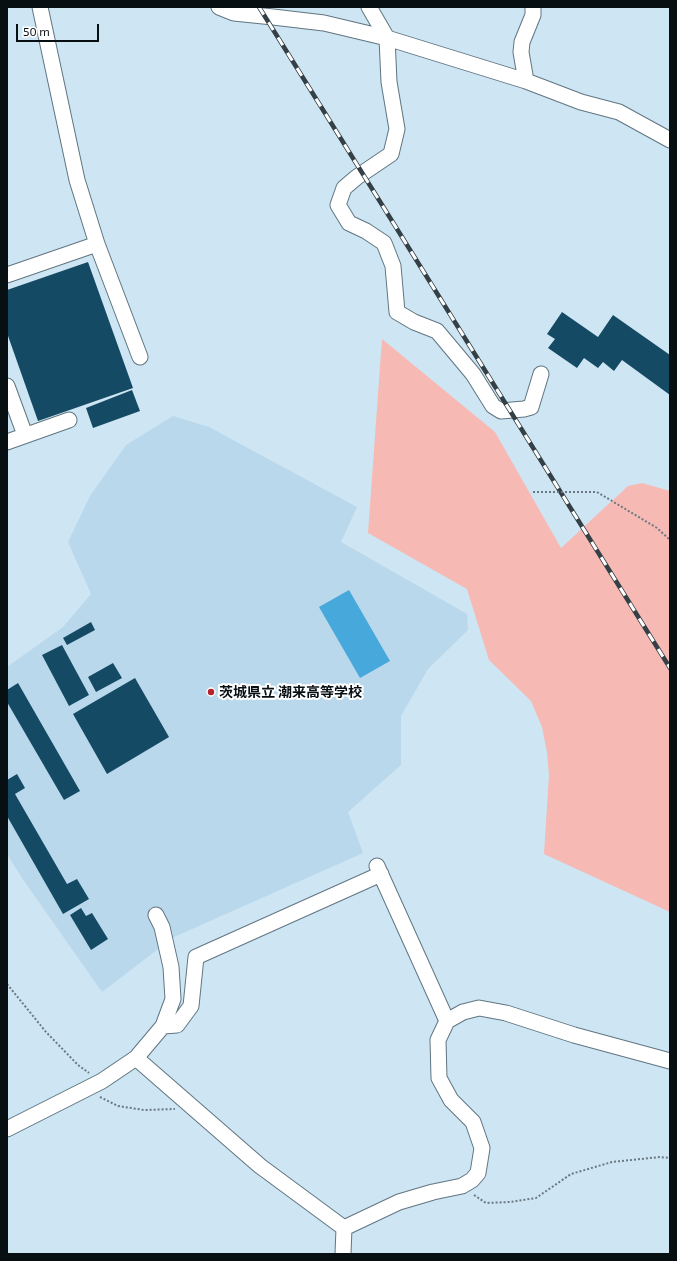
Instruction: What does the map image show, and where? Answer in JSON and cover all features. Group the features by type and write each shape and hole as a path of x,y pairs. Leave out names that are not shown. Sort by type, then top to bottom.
{"street":[{"path":"40,7 77,180 97,244 140,357"},
{"path":"219,7 234,13 324,23 387,38 526,81 581,102 619,112 670,140"},
{"path":"369,7 387,38 390,82 398,129 391,154 357,177 344,188 338,205 349,223 366,231 384,243 393,266 397,312 414,322 437,331 473,374 493,406 501,411 531,407 541,374"},
{"path":"526,81 521,52 522,42 533,15 533,7"},
{"path":"7,275 97,244"},
{"path":"7,386 25,435"},
{"path":"7,442 69,420"},
{"path":"163,1026 177,1025 191,1006 196,956 379,870 448,1021"},
{"path":"7,1129 87,1090 102,1081 136,1058 163,1026 172,999 171,967 162,927 156,915"},
{"path":"344,1228 400,1202 433,1192 462,1186 472,1180 478,1173 482,1148 473,1122 451,1100 439,1078 438,1040 448,1021 463,1012 479,1008 506,1013 574,1035 670,1060"},
{"path":"136,1058 260,1166 344,1228"},
{"path":"343,1254 344,1228"}],"path":[{"path":"533,492 597,492 656,528 670,540"},
{"path":"7,984 46,1032 78,1066 102,1081"},
{"path":"87,1090 118,1106 144,1110 194,1108"},
{"path":"462,1186 486,1203 510,1202 536,1198 570,1174 612,1162 660,1157 670,1158"}],"shaded area":[{"path":"382,339 495,432 561,548 628,486 642,483 670,491 670,912 544,854 549,775 547,752 542,727 531,701 489,660 467,589 368,533"},
{"name":"茨城県立 潮来高等学校","path":"173,416 209,427 357,507 341,542 467,614 468,630 428,669 401,716 401,765 348,812 363,853 174,937 102,992 22,878 7,854 7,667 63,627 91,594 68,542 90,496 126,445"}],"water":[{"path":"349,590 390,661 360,678 319,607"}],"building":[{"path":"88,262 133,388 38,421 7,333 7,290"},
{"path":"562,312 598,337 613,315 670,355 670,395 622,360 614,371 603,362 598,368 584,358 577,368 548,348 555,339 547,334"},
{"path":"132,390 140,411 93,428 86,408"},
{"path":"91,622 95,630 67,645 63,638"},
{"path":"62,645 89,695 69,706 42,655"},
{"path":"113,663 122,678 96,692 88,677"},
{"path":"135,678 169,737 107,774 73,714"},
{"path":"18,683 80,791 64,800 7,702 7,690"},
{"path":"17,774 25,788 15,794 67,884 77,879 89,899 63,914 7,816 7,780"},
{"path":"81,908 86,916 92,913 108,939 91,950 70,915"}],"railway":[{"path":"259,7 670,668"}],"place":[{"name":"茨城県立 潮来高等学校","path":"211,692"}]}
